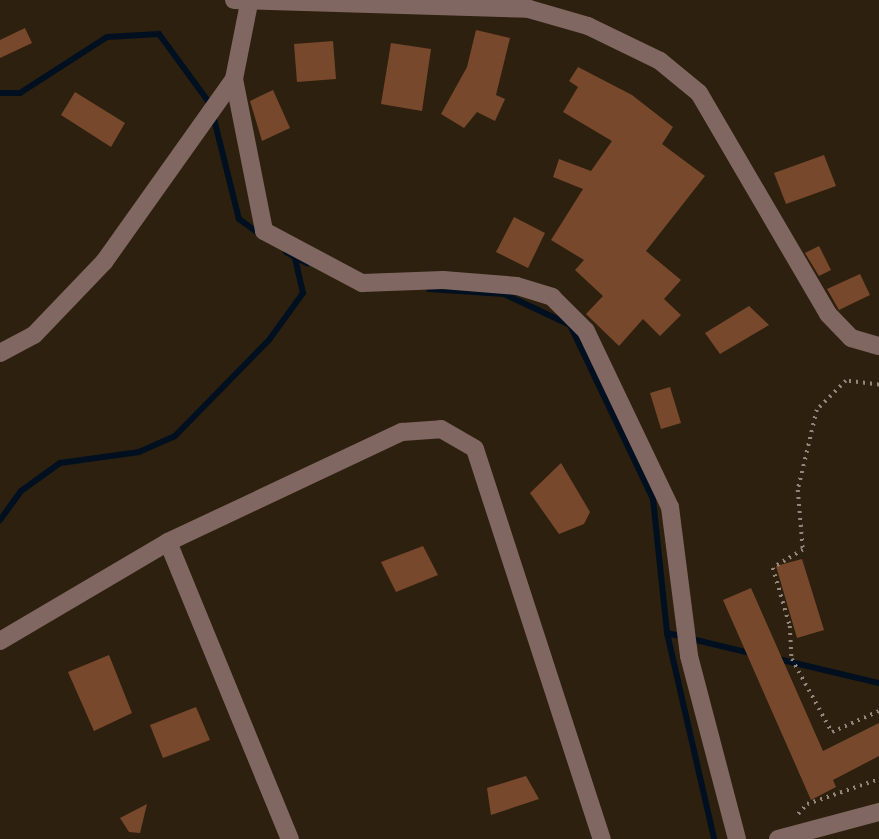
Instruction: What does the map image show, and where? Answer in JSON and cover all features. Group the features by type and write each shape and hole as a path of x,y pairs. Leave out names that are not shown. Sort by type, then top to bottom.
{"street":[{"path":"737,839 689,656 670,508 586,331 552,297 516,286 443,280 362,283 264,231 234,79 242,2 529,9 588,26 660,61 699,93 828,314 851,338 879,346"},
{"path":"0,354 34,335 104,262 234,79"},
{"path":"0,641 168,542 402,432 441,429 475,449 602,839"},
{"path":"168,542 290,839"},
{"path":"778,839 879,812"}],"path":[{"path":"879,385 846,381 817,410 798,490 803,550 773,568 792,659 832,732 879,711"},
{"path":"796,816 807,804 879,779"}],"building":[{"path":"25,28 32,43 0,58 0,40"},
{"path":"476,30 510,38 496,95 505,99 495,121 477,112 464,128 441,114 467,67"},
{"path":"333,41 336,79 297,82 294,44"},
{"path":"391,43 431,49 422,111 381,104"},
{"path":"578,67 632,95 673,127 662,144 705,176 646,251 681,280 664,299 681,315 660,336 643,319 619,346 586,314 603,296 575,270 584,260 551,240 583,189 553,177 559,159 591,171 612,141 563,112 578,87 569,81"},
{"path":"273,90 290,128 262,141 250,101"},
{"path":"75,92 125,123 111,147 61,115"},
{"path":"824,155 836,186 786,204 774,173"},
{"path":"514,217 545,233 528,268 496,252"},
{"path":"819,246 831,270 819,276 805,253"},
{"path":"860,274 870,295 839,310 827,289"},
{"path":"749,306 769,325 720,354 705,333"},
{"path":"670,387 681,423 661,429 650,393"},
{"path":"561,463 590,512 584,524 559,534 530,493"},
{"path":"423,546 438,575 396,592 381,562"},
{"path":"802,559 824,630 797,638 776,566"},
{"path":"751,588 823,751 879,723 879,756 833,780 836,787 811,800 723,600"},
{"path":"109,655 132,713 94,731 68,672"},
{"path":"196,707 210,740 163,758 150,725"},
{"path":"526,776 539,799 491,815 487,788"},
{"path":"147,804 140,833 129,832 120,818"}],"waterway":[{"path":"0,93 20,93 107,37 159,34 211,105"},
{"path":"213,115 239,219 260,234"},
{"path":"286,252 307,263"},
{"path":"0,520 21,491 60,463 139,452 175,436 269,340 303,293 295,258"},
{"path":"429,289 504,294 570,325 653,499 667,633 714,839"},
{"path":"667,633 754,654"},
{"path":"778,659 879,683"}]}
